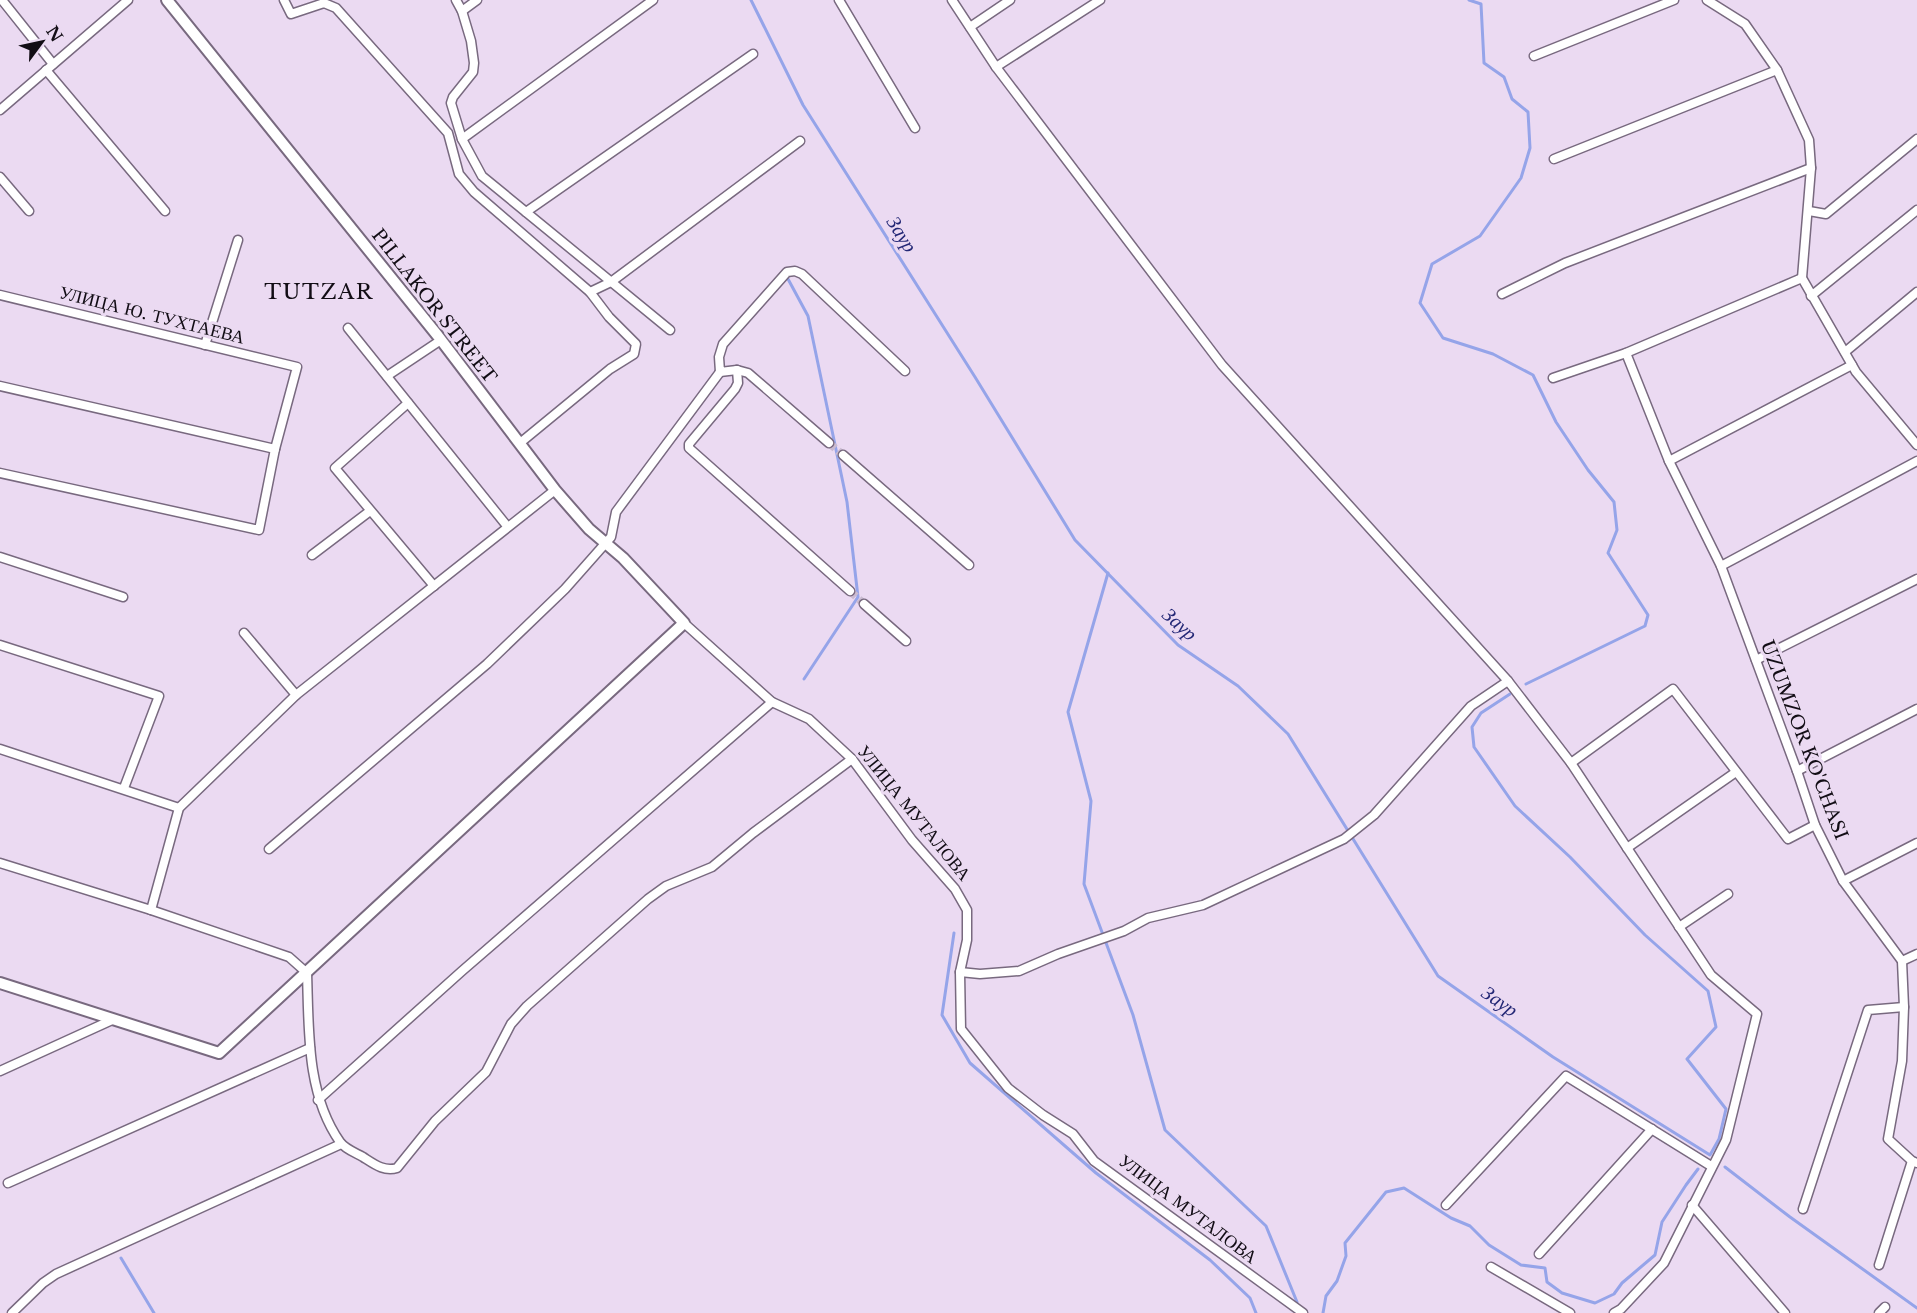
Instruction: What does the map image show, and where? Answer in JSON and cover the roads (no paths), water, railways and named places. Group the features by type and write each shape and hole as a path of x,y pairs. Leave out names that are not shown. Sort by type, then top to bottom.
{"street":[{"path":"2,0 50,67 165,211"},
{"path":"0,110 128,0"},
{"name":"PILLAKOR STREET","path":"167,0 441,340 555,490 589,529 623,558 684,623"},
{"path":"284,0 291,14 324,3 336,8 448,133 459,174 474,192 590,292 609,317 636,344 634,354 610,369 520,443"},
{"path":"456,0 462,11 471,41 474,63 472,72 451,99 462,139 482,176 670,330"},
{"path":"462,11 477,0"},
{"path":"462,139 653,0"},
{"path":"839,0 915,128"},
{"path":"952,0 996,67 1222,365 1508,681 1571,763 1712,975 1757,1014 1726,1140 1711,1166 1665,1263 1620,1312"},
{"path":"970,27 1010,0"},
{"path":"996,67 1100,0"},
{"path":"1534,56 1674,0"},
{"path":"1707,0 1745,24 1777,70 1809,140 1811,168 1809,211 1802,278 1852,365 1917,445"},
{"path":"526,212 753,54"},
{"path":"1554,159 1777,70"},
{"path":"1809,211 1826,214 1917,139"},
{"path":"590,292 611,282 800,141"},
{"path":"1502,294 1565,263 1811,168"},
{"path":"0,177 29,211"},
{"path":"1811,296 1917,210"},
{"path":"205,345 238,240"},
{"path":"269,849 487,664 565,589 611,537 616,512 720,372 718,357 723,344 787,272 795,271 802,274 905,371"},
{"path":"1553,378 1626,353 1802,278"},
{"path":"1845,352 1917,292"},
{"name":"УЛИЦА Ю. ТУХТАЕВА","path":"0,295 297,367 275,449"},
{"path":"348,327 507,526"},
{"path":"387,376 441,340"},
{"name":"UZUMZOR KO'CHASI","path":"1626,353 1669,462 1721,566 1815,825 1844,881 1902,961"},
{"path":"1669,462 1852,365"},
{"path":"737,370 738,383 735,389 689,444 689,448 850,591"},
{"path":"720,372 737,370 748,374 829,443"},
{"path":"0,386 275,449 259,530 0,473"},
{"path":"408,403 335,468 434,586"},
{"path":"843,455 969,565"},
{"path":"1721,566 1917,461"},
{"path":"151,910 179,808 296,694 555,490"},
{"path":"312,555 370,512"},
{"path":"0,557 123,597"},
{"path":"1756,660 1917,579"},
{"path":"864,604 906,641"},
{"path":"0,983 219,1053 684,623"},
{"name":"УЛИЦА МУТАЛОВА","path":"684,623 771,702 809,719 852,759 912,840 955,889 967,910 967,940 960,972 961,1029 1008,1088 1043,1115 1073,1134 1094,1161 1304,1313"},
{"path":"244,633 296,694"},
{"path":"0,645 159,696 124,788"},
{"path":"960,972 980,974 1019,971 1058,954 1124,931 1148,918 1203,905 1344,839 1374,815 1471,706 1508,681"},
{"path":"1571,763 1673,689 1788,839 1815,825"},
{"path":"318,1100 462,971 771,702"},
{"path":"1797,771 1917,709"},
{"path":"0,749 179,808"},
{"path":"0,863 151,910 288,957 307,973 310,1047 318,1100 341,1144 383,1168 397,1168 435,1121 486,1072 511,1024 538,996 648,899 666,886 712,867 753,833 852,759"},
{"path":"1626,848 1736,772"},
{"path":"1844,881 1917,843"},
{"path":"1679,927 1728,894"},
{"path":"1879,1265 1915,1162 1888,1139 1902,1061 1904,1007 1902,961 1917,954"},
{"path":"1803,1209 1868,1010 1904,1007"},
{"path":"0,1071 112,1020"},
{"path":"8,1183 310,1047"},
{"path":"1446,1205 1566,1076 1711,1166"},
{"path":"1539,1254 1652,1130"},
{"path":"12,1313 43,1283 56,1274 341,1144"},
{"path":"1692,1205 1785,1313"},
{"path":"1491,1267 1570,1313"}],"waterway":[{"name":"Заур","path":"751,0 803,105 1075,540 1178,645 1238,686 1288,734 1438,976 1553,1057 1710,1155 1719,1139 1726,1109 1687,1059 1716,1027 1708,991 1645,935 1570,857 1515,806 1474,747 1472,727 1481,713 1510,694"},
{"path":"1469,0 1481,4 1484,63 1504,77 1512,99 1528,112 1530,148 1521,178 1480,236 1432,264 1420,303 1443,338 1493,354 1533,375 1556,422 1588,470 1614,502 1617,530 1608,553 1648,615 1645,626 1526,684"},
{"path":"788,279 808,316 847,502 858,597 804,679"},
{"path":"1108,573 1068,712 1091,801 1084,884 1133,1015 1165,1130 1266,1226 1297,1302"},
{"path":"954,933 942,1015 970,1063 1096,1173 1210,1260 1250,1298 1256,1313"},
{"name":"Заур","path":"1725,1167 1790,1217 1917,1308"},
{"path":"1323,1313 1326,1296 1337,1281 1346,1256 1345,1243 1386,1192 1404,1188 1451,1218 1470,1226 1489,1245 1521,1265 1545,1268 1547,1282 1562,1293 1595,1303 1614,1294 1622,1283 1655,1255 1662,1222 1698,1169"},
{"path":"121,1258 154,1313"}],"tunnel":[{"path":"829,443 843,455"},
{"path":"850,591 864,604"}],"district":[{"name":"TUTZAR","path":"319,292"}]}
